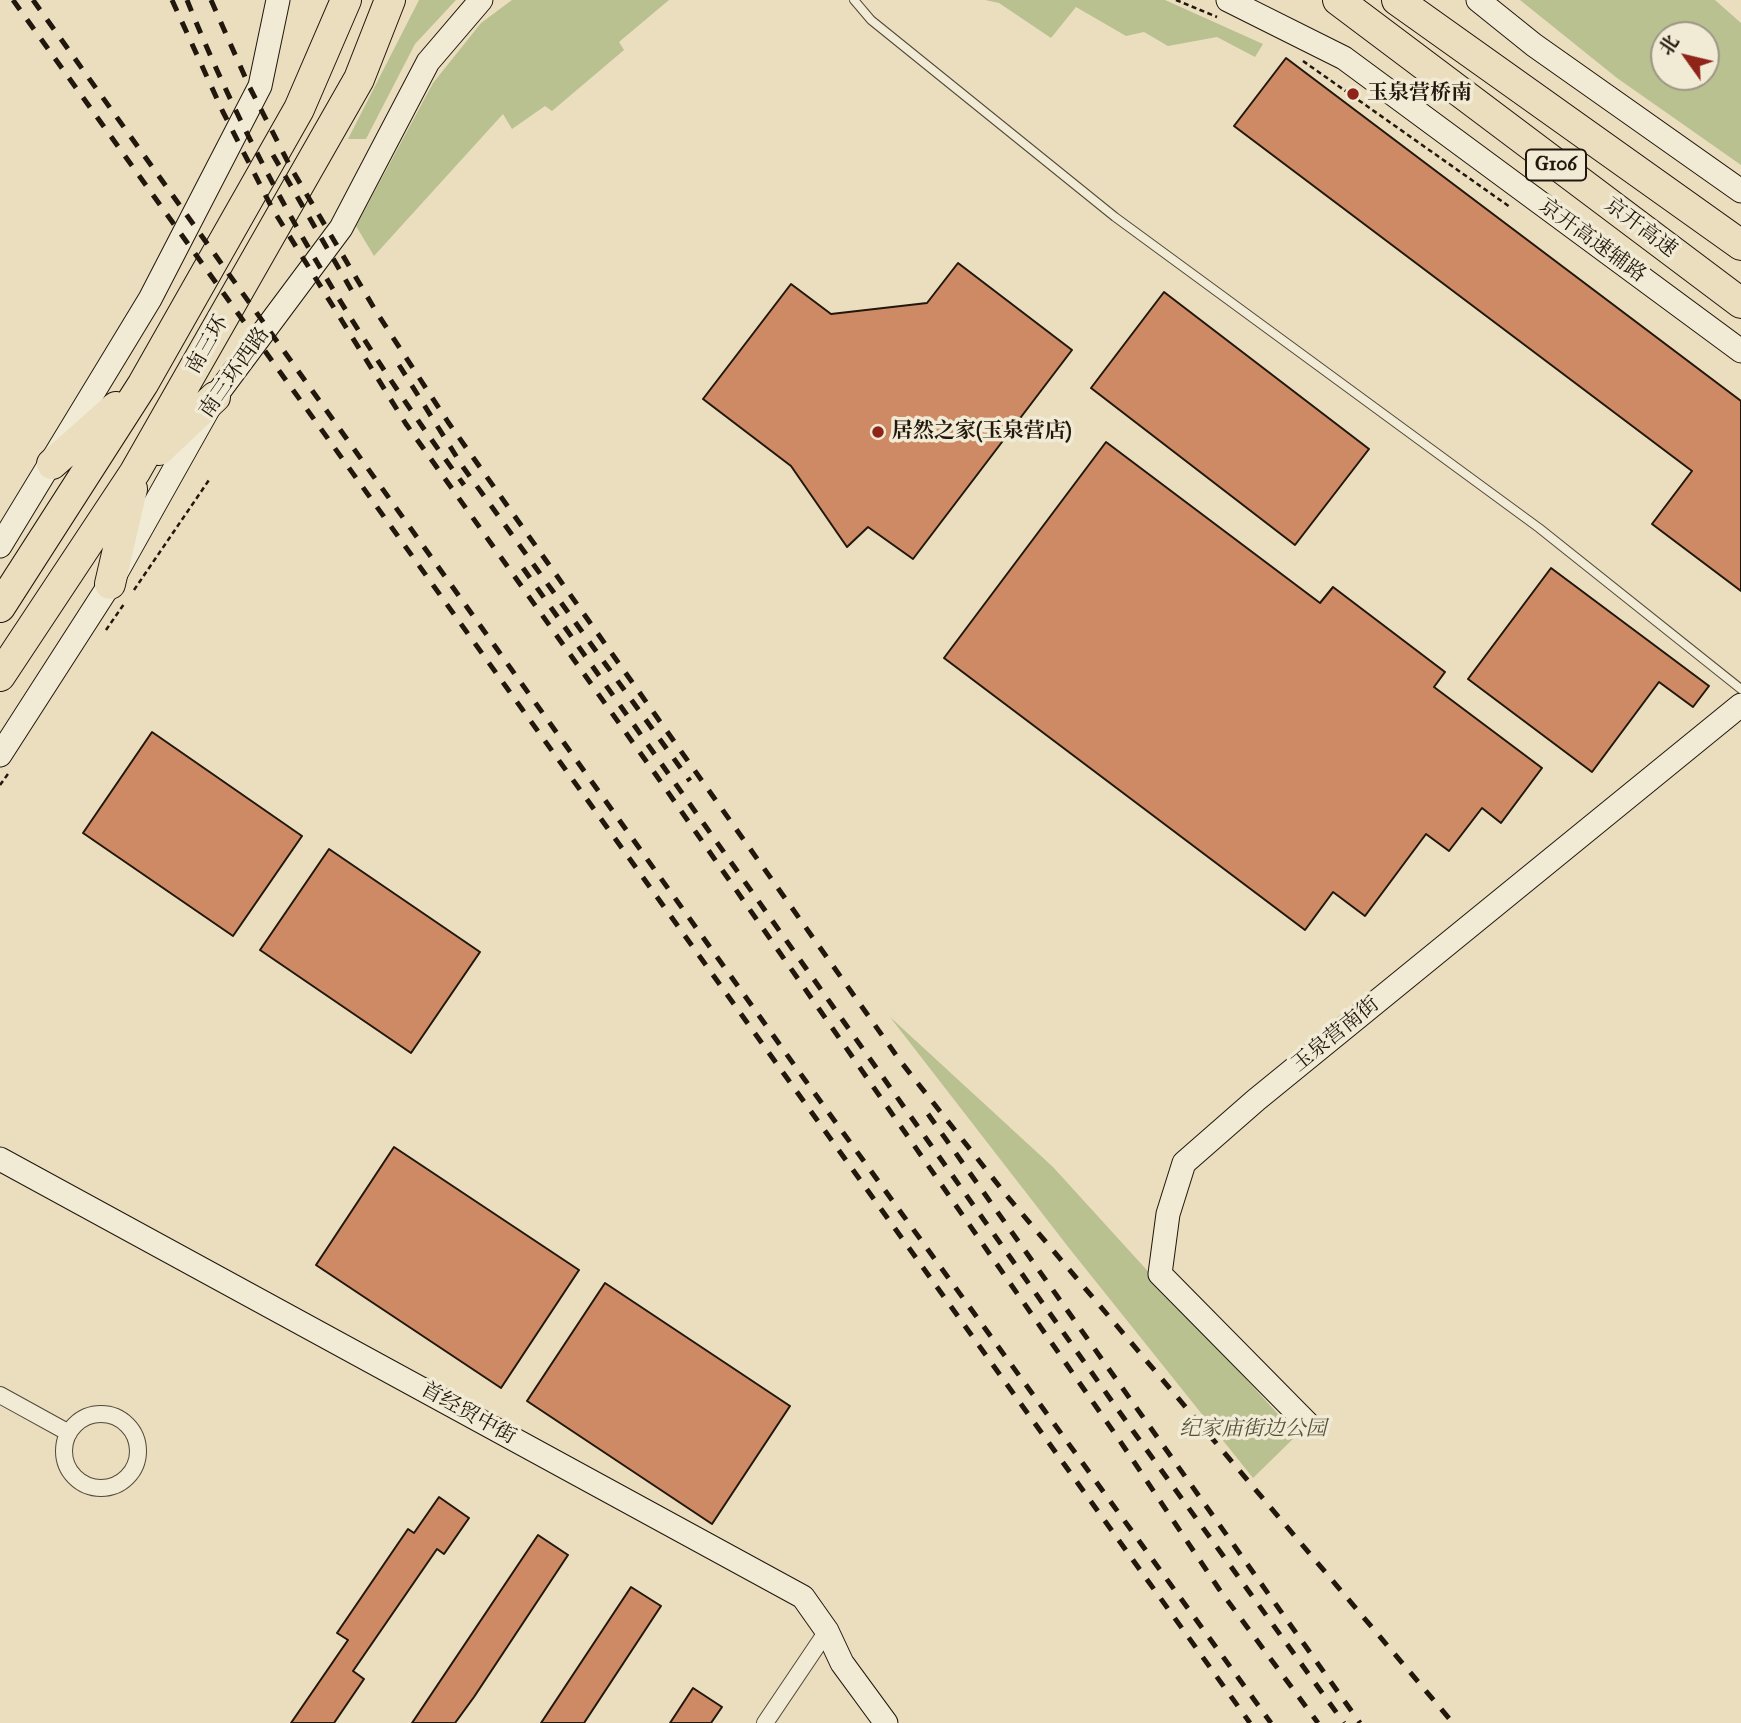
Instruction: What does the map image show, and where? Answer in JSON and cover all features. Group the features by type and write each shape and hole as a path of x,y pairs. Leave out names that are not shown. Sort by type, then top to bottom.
{"highway":[{"path":"299,108 325,0"},
{"name":"南三环","path":"0,607 143,384 299,108 346,0"},
{"name":"南三环","path":"0,676 135,472 359,79 390,0"},
{"path":"359,79 401,0"},
{"path":"1326,0 1372,27"},
{"name":"京开高速","path":"1338,0 1741,303"},
{"name":"京开高速","path":"1397,0 1741,245"},
{"path":"52,464 143,384"},
{"path":"110,584 135,472 215,397"}],"street":[{"path":"0,546 150,299 260,86 278,0"},
{"name":"南三环西路","path":"0,755 110,584 215,397 341,228 428,62 481,0"},
{"path":"1478,0 1534,45 1741,191"},
{"name":"京开高速辅路","path":"1226,10 1344,58 1741,351"},
{"name":"玉泉营南街","path":"1308,1424 1160,1275 1168,1214 1184,1163 1266,1091 1741,705"},
{"name":"首经贸中街","path":"0,1159 803,1597 827,1631 842,1663 886,1723"},
{"path":"0,1395 69,1433"},
{"path":"99,1414 123,1420 138,1441 136,1467 118,1485 106,1489 83,1484 68,1467 64,1456 69,1433 86,1417 99,1414"},
{"path":"765,1723 827,1631"}],"lane":[{"path":"855,0 871,20 1115,217 1539,528 1741,690"}],"path":[{"path":"1176,0 1226,10"},
{"path":"1294,54 1517,212"},
{"path":"106,630 209,480"}],"green space":[{"path":"419,0 456,0 415,44 366,139 348,139"},
{"path":"512,0 669,0 619,42 624,50 552,111 545,106 512,129 503,114 374,256 356,226 433,83 481,23"},
{"path":"985,0 1165,0 1263,44 1255,57 1217,37 1168,46 1144,32 1126,36 1076,7 1051,38 999,3"},
{"path":"1520,0 1715,0 1741,23 1741,165 1617,78"},
{"name":"纪家庙街边公园","path":"890,1017 1053,1167 1297,1435 1253,1478 1069,1248"}],"building":[{"path":"1286,58 1741,401 1741,591 1652,524 1692,471 1234,126"},
{"name":"居然之家(玉泉营店)","path":"958,263 1072,350 913,559 868,527 847,547 791,466 703,399 791,284 831,314 927,303"},
{"path":"1164,292 1369,449 1295,545 1091,388"},
{"path":"1106,442 1320,603 1333,587 1445,672 1434,687 1542,768 1501,823 1482,808 1449,851 1426,834 1365,916 1333,892 1305,930 944,658"},
{"path":"1551,568 1709,686 1693,707 1659,682 1592,772 1468,679"},
{"path":"152,732 302,836 233,936 83,833"},
{"path":"329,849 480,952 411,1053 260,950"},
{"path":"394,1147 579,1270 501,1388 316,1265"},
{"path":"605,1283 790,1406 712,1524 527,1401"},
{"path":"439,1497 469,1518 444,1554 437,1549 353,1671 364,1679 334,1723 291,1723 348,1640 337,1633 408,1529 414,1533"},
{"path":"538,1535 568,1555 474,1697 455,1723 412,1723"},
{"path":"631,1587 661,1606 584,1723 541,1723"},
{"path":"693,1688 722,1707 711,1723 670,1723"}],"railway":[{"path":"13,0 1250,1723"},
{"path":"33,0 805,1080 1271,1723"},
{"path":"172,0 223,112 272,208 406,424 656,775 1120,1441 1219,1589 1318,1723"},
{"path":"187,0 244,127 310,251 384,371 464,485"},
{"path":"211,0 249,86 291,168 377,313 448,422 901,1062 1007,1196 1453,1723"},
{"path":"273,155 352,291"},
{"path":"399,365 463,467 690,781"},
{"path":"523,568 1133,1431 1344,1723"},
{"path":"928,1114 1360,1723"}],"place":[{"name":"玉泉营桥南","path":"1353,94"},
{"name":"居然之家(玉泉营店)","path":"878,432"}]}
